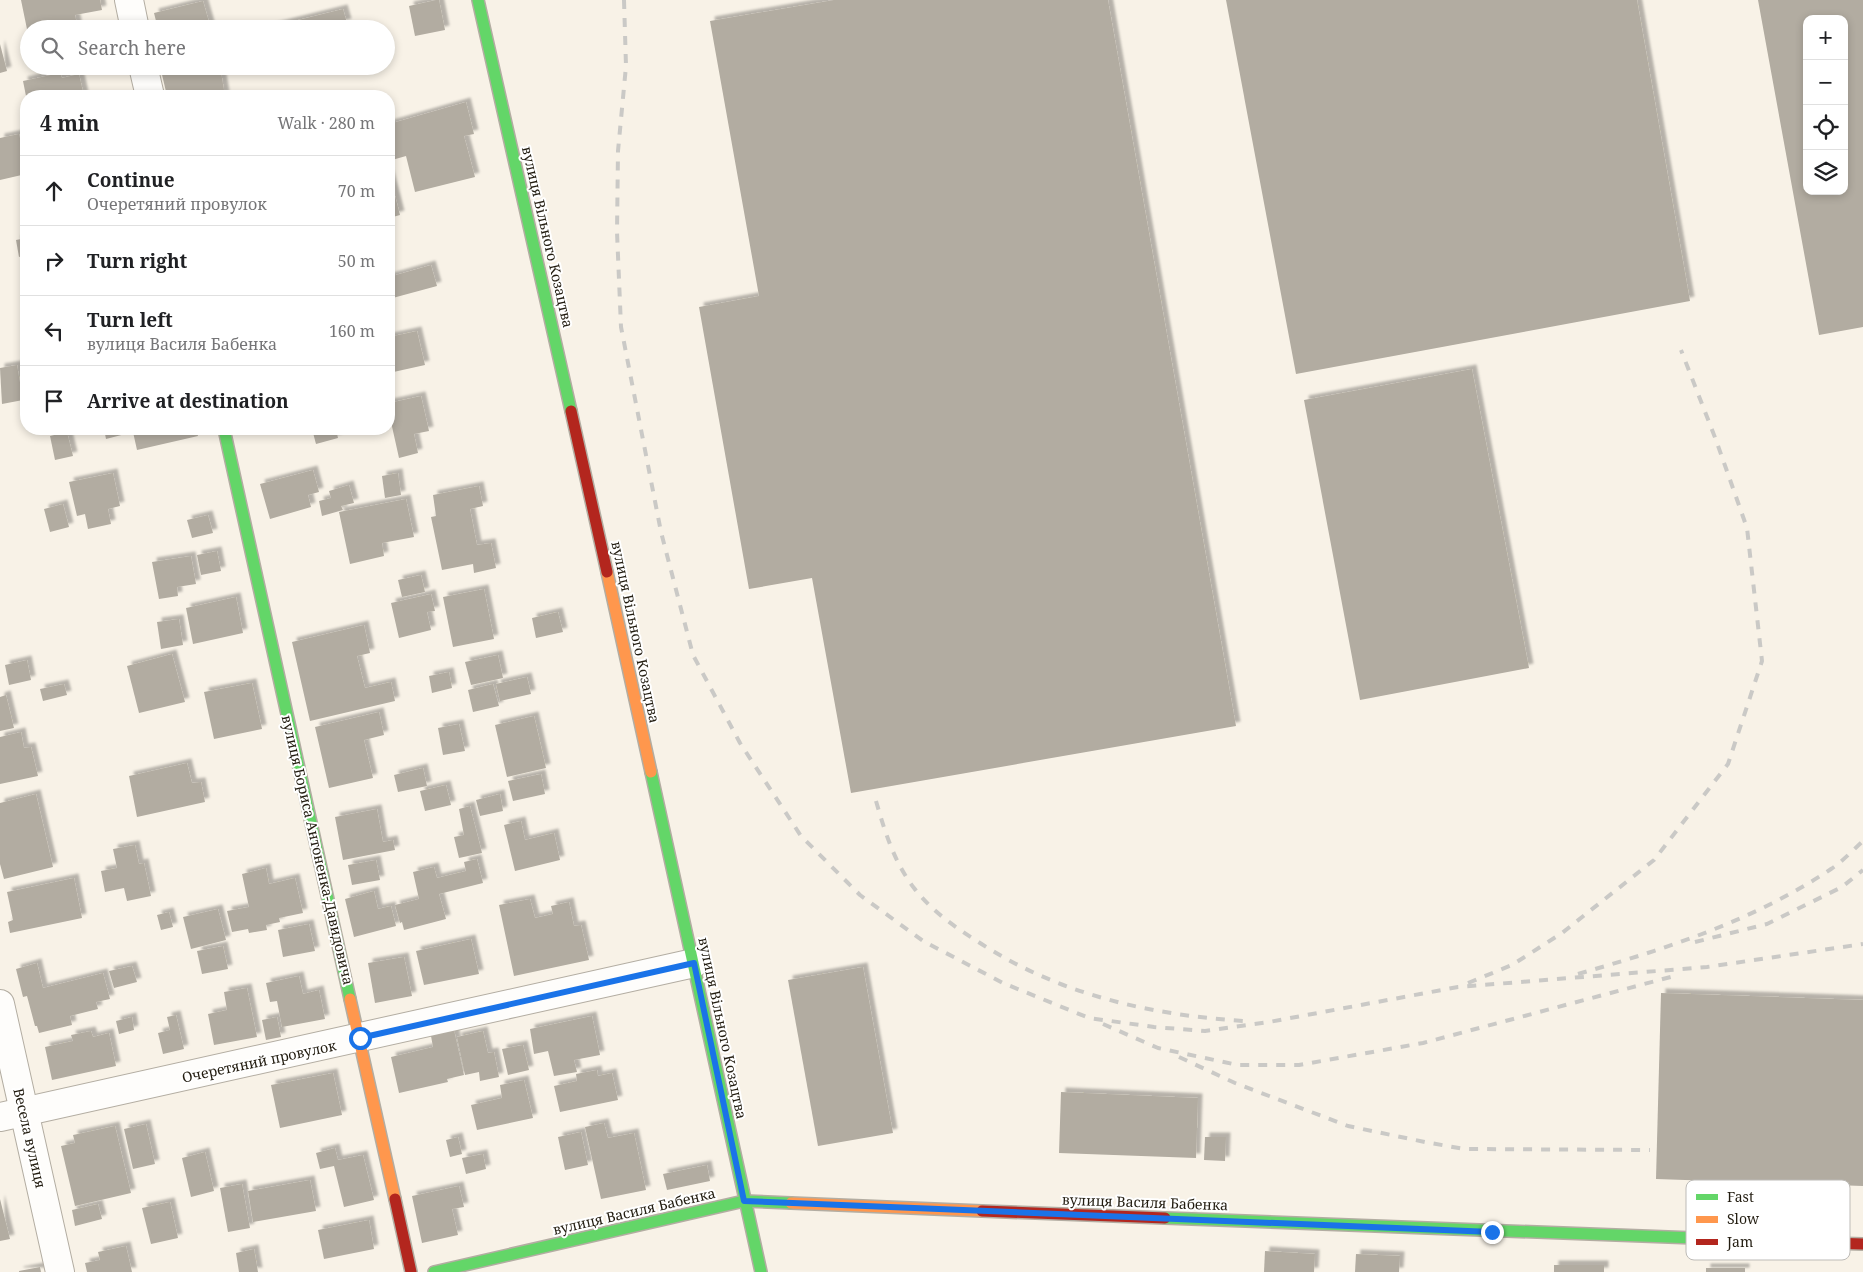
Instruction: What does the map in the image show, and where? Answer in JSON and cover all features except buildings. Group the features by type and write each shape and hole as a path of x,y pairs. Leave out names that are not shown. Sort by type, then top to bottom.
{"street":[{"path":"129,0 133,20"},
{"name":"вулиця Вільного Козацтва","path":"478,0 518,168 761,1272"},
{"path":"145,75 149,90"},
{"name":"вулиця Бориса Антоненка-Давидовича","path":"225,435 411,1272"},
{"name":"Очеретяний провулок","path":"12,1115 694,963"},
{"name":"Весела вулиця","path":"0,1004 12,1115 60,1272"},
{"name":"вулиця Василя Бабенка","path":"434,1272 744,1201 1686,1238"},
{"name":"вулиця Василя Бабенка","path":"1850,1244 1863,1244"}],"railway":[{"path":"624,0 626,66 618,151 617,232 621,327 661,532 693,655 740,743 801,836 860,895 923,941 1003,983 1089,1018 1154,1027 1205,1031 1269,1022 1458,987 1707,967 1863,944"},
{"path":"1468,983 1512,965 1562,933 1654,860 1728,764 1762,661 1747,528 1716,440 1681,350"},
{"path":"876,801 896,857 914,888 935,910 977,941 1039,975 1105,999 1173,1013 1244,1021"},
{"path":"1578,974 1677,943 1741,918 1802,887 1831,869 1863,841"},
{"path":"1695,942 1767,924 1842,887 1863,870"},
{"path":"1103,1024 1158,1048 1238,1065 1299,1065 1423,1043 1678,975"},
{"path":"1179,1057 1235,1083 1348,1126 1425,1142 1464,1149 1650,1150"}],"traffic: fast":[{"path":"478,0 571,411"},
{"path":"225,435 350,999"},
{"path":"651,772 761,1272"},
{"path":"434,1272 744,1201 791,1203"},
{"path":"1165,1218 1686,1238"}],"traffic: slow":[{"path":"607,572 651,772"},
{"path":"350,999 395,1199"},
{"path":"791,1203 982,1211"}],"traffic: jam":[{"path":"571,411 607,572"},
{"path":"395,1199 411,1272"},
{"path":"982,1211 1165,1218"},
{"path":"1850,1244 1863,1244"}],"route":[{"path":"360,1038 694,963 744,1201 1492,1232"}]}
